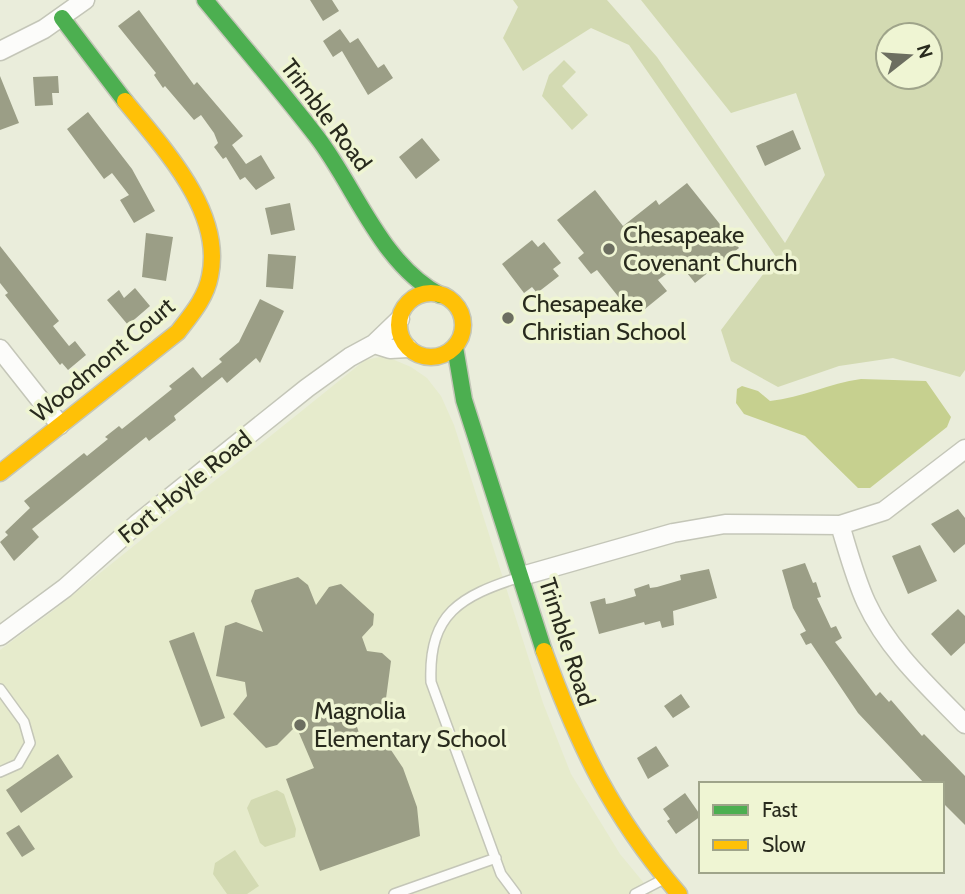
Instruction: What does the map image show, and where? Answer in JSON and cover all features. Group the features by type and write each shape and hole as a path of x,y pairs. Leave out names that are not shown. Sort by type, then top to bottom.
{"street":[{"path":"0,51 62,19 85,0"},
{"name":"Trimble Road","path":"205,0 318,138 400,264 421,285 440,295"},
{"name":"Woodmont Court","path":"0,473 189,321 207,283 211,256 208,225 191,188 62,19"},
{"name":"Trimble Road","path":"400,264 402,314"},
{"path":"426,357 447,354 455,347 463,327 462,317 450,299 440,295 419,296 402,314 402,339 408,348 426,357 457,381"},
{"name":"Fort Hoyle Road","path":"0,636 65,588 137,524 307,388 349,357 374,344 402,314"},
{"path":"374,344 390,349 408,348"},
{"name":"Trimble Road","path":"455,347 457,381 480,442 571,730 595,779 634,841 679,894"},
{"path":"0,349 60,425"},
{"path":"522,576 673,533 724,524 840,525 884,511 965,449"},
{"path":"840,525 867,603 884,633 906,662 965,724"}],"lane":[{"path":"516,894 501,874 430,682 429,657 438,633 459,601 479,590 522,576"},
{"path":"0,690 24,722 30,743 18,764 0,772"},
{"path":"394,894 496,858"},
{"path":"635,894 664,879"}],"shaded area":[{"path":"513,0 607,0 657,57 785,243 825,175 796,93 731,113 641,0 965,0 965,370 960,377 893,358 839,366 778,387 731,361 721,330 776,257 629,45 591,28 523,71 503,38 518,7"},
{"path":"564,60 576,72 562,86 588,115 572,130 542,96 549,75"},
{"path":"385,356 411,367 427,378 441,396 454,425 543,703 571,774 620,854 653,894 0,894 0,650 54,610 365,360"},
{"path":"861,379 926,381 951,417 947,427 870,488 858,488 805,436 744,414 736,403 737,389 742,386 758,391 770,401"},
{"path":"277,790 284,794 296,829 295,837 265,847 260,843 247,808 251,800"},
{"path":"235,850 259,886 247,894 227,894 213,874 215,863"}],"building":[{"path":"310,0 332,0 339,11 323,21"},
{"path":"139,10 194,85 197,82 243,136 232,145 246,164 261,155 275,178 256,190 245,177 240,180 226,157 223,159 214,147 218,143 214,133 201,115 194,120 165,86 163,88 154,75 156,73 118,26"},
{"path":"340,29 350,43 358,38 378,68 384,64 393,78 368,95 342,51 333,57 323,41"},
{"path":"0,76 19,123 0,130"},
{"path":"58,76 59,93 52,93 53,105 35,106 33,77"},
{"path":"88,112 132,169 155,211 134,223 120,200 129,195 112,173 104,179 67,129"},
{"path":"793,130 801,149 765,166 756,146"},
{"path":"422,138 440,160 416,179 399,157"},
{"path":"687,183 739,248 695,283 680,264 658,280 667,291 640,313 630,301 625,305 597,270 591,274 578,258 584,253 557,220 595,190 623,226 656,200 659,205"},
{"path":"290,203 295,230 271,235 265,208"},
{"path":"146,233 173,237 166,281 142,277"},
{"path":"532,240 538,247 544,242 561,263 553,269 559,276 537,293 532,287 524,293 502,264"},
{"path":"0,246 59,321 53,326 69,346 75,341 86,355 68,370 62,363 60,365 5,295 8,293 0,283"},
{"path":"268,254 296,256 293,289 266,287"},
{"path":"135,288 150,306 128,325 107,300 119,290 124,298"},
{"path":"260,299 284,311 260,363 256,358 227,383 222,377 174,416 176,420 149,441 146,437 32,529 39,537 14,561 0,542 8,535 5,532 30,508 24,501 84,453 87,456 119,426 122,429 172,389 169,386 193,367 202,378 222,362 219,359 239,342"},
{"path":"958,509 965,518 965,544 954,553 931,524"},
{"path":"920,545 937,581 908,594 892,556"},
{"path":"805,563 813,583 816,582 821,597 817,598 831,628 836,626 842,638 835,642 876,696 880,692 889,702 891,700 922,736 924,734 965,776 965,825 944,804 944,782 923,782 858,713 811,643 806,645 800,634 806,631 793,608 782,570"},
{"path":"709,569 717,598 673,611 674,625 662,628 660,621 645,625 644,622 599,634 590,602 605,598 606,604 612,603 636,596 634,589 649,584 650,588 657,587 681,580 680,575"},
{"name":"Magnolia Elementary School","path":"298,577 308,585 316,605 329,587 341,584 374,614 373,625 362,637 367,651 382,653 391,661 385,706 374,710 350,706 365,751 387,744 403,768 417,807 420,836 320,871 286,779 314,768 296,726 277,745 266,748 233,714 247,696 245,682 216,676 225,626 236,622 263,632 251,601 255,590"},
{"path":"958,609 965,616 965,643 951,656 931,634"},
{"path":"194,632 225,718 201,727 169,641"},
{"path":"681,694 690,707 673,718 664,706"},
{"path":"656,746 669,766 648,779 637,758"},
{"path":"58,754 73,777 21,813 6,790"},
{"path":"685,793 699,813 699,817 676,834 663,809"},
{"path":"19,825 35,849 22,857 6,833"}],"traffic: fast":[{"path":"205,0 317,137 385,245 419,281 440,295"},
{"path":"62,18 125,101"},
{"path":"455,347 464,400 544,651"}],"traffic: slow":[{"path":"0,473 178,332 197,306 208,284 212,252 208,228 199,204 172,159 125,101"},
{"path":"431,293 449,299 457,307 463,325 457,343 449,351 431,357 413,351 405,343 399,325 405,307 413,299 431,293"},
{"path":"544,651 584,750 616,808 655,865 679,894"}],"place":[{"name":"Chesapeake Covenant Church","path":"609,249"},
{"name":"Chesapeake Christian School","path":"508,318"},
{"name":"Magnolia Elementary School","path":"300,725"}]}
